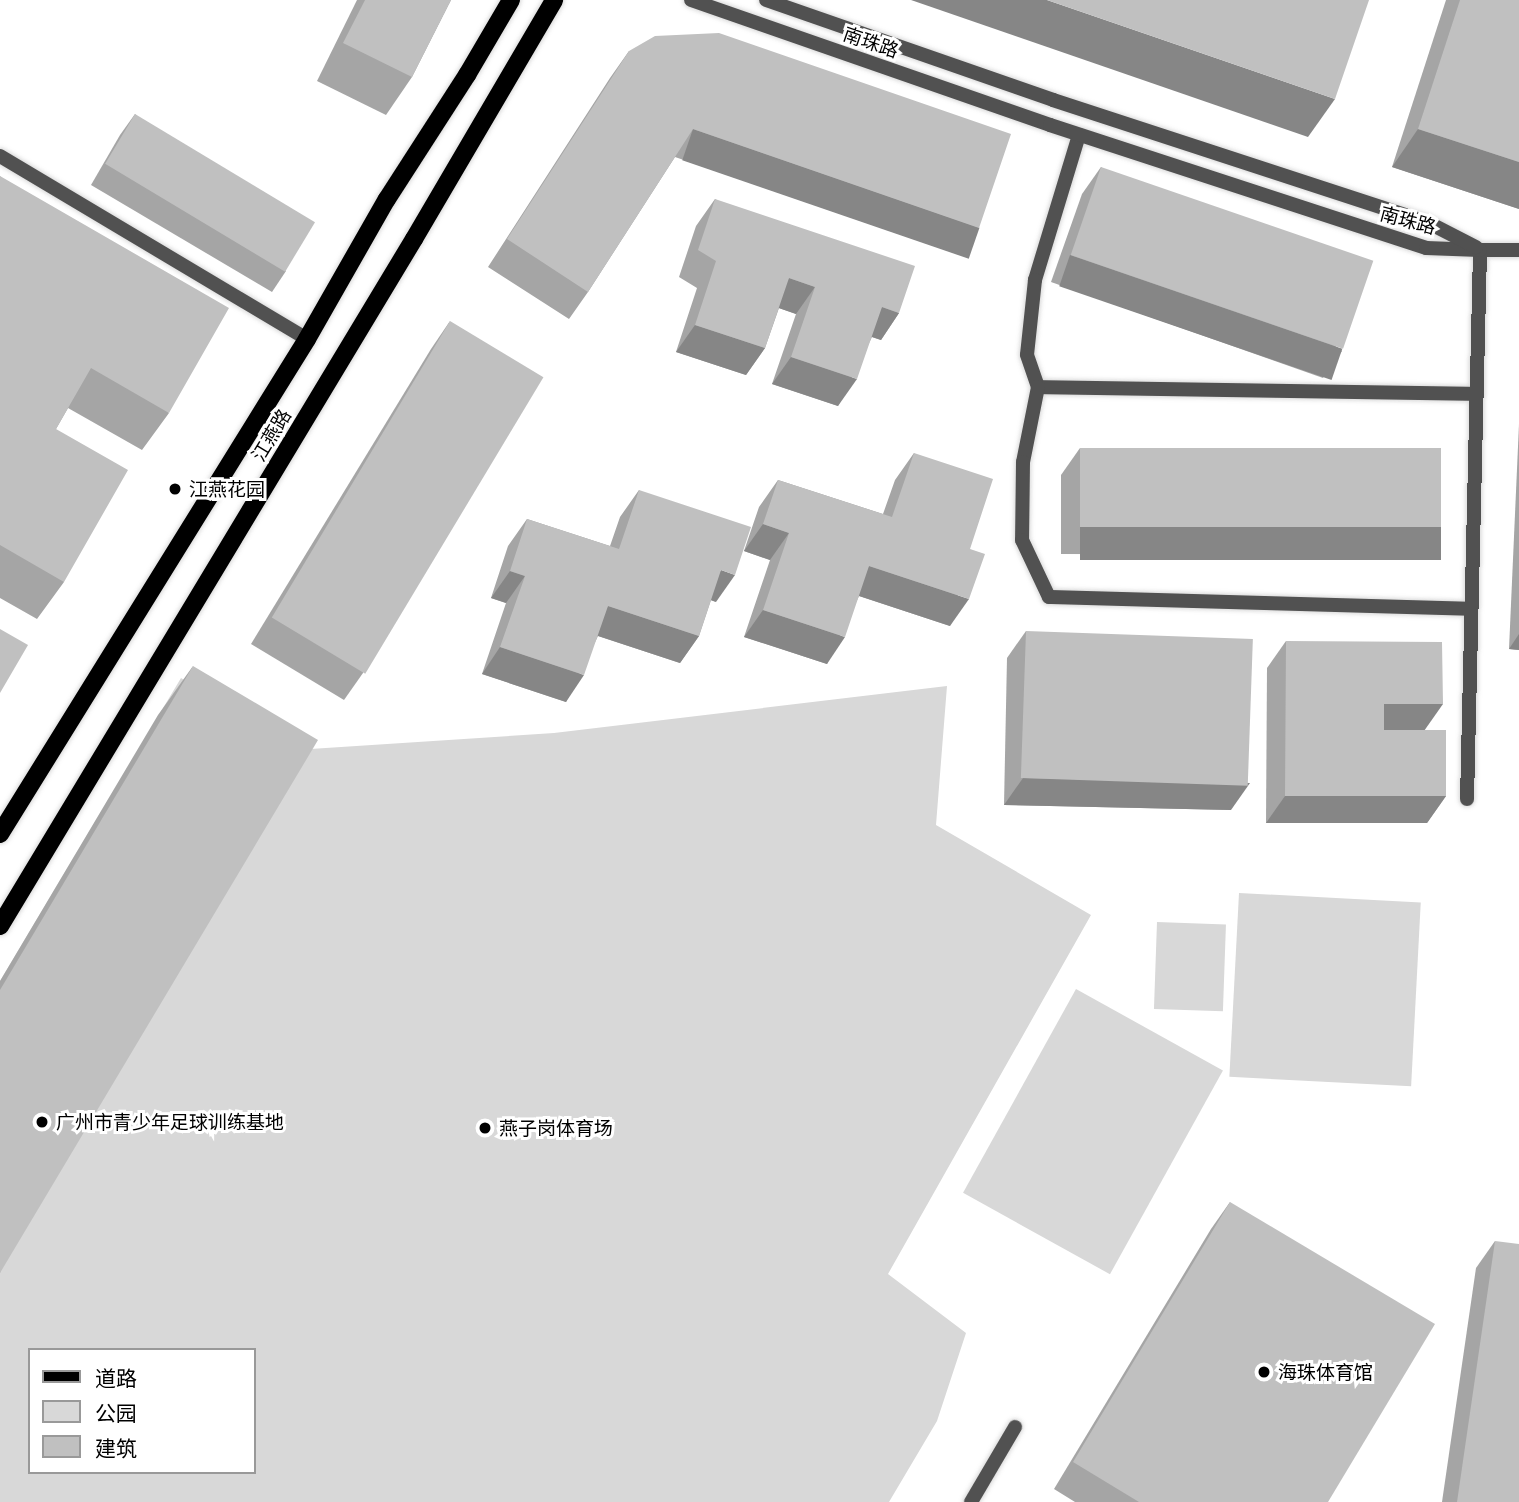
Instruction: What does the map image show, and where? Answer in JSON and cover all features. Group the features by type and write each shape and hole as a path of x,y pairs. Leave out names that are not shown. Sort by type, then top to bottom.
{"main road":[{"name":"江燕路","path":"0,834 307,339 387,199 467,75 511,0"},
{"name":"江燕路","path":"0,926 414,239 554,0"}],"street":[{"name":"南珠路","path":"691,0 1079,135 1426,248 1480,250"},
{"name":"南珠路","path":"766,0 1053,100 1429,223 1480,250"},
{"path":"1079,135 1035,280 1027,355 1038,387 1023,462 1021,540 1049,597 1471,609"},
{"path":"0,156 307,339"},
{"path":"1467,799 1480,250 1519,250"},
{"path":"1038,387 1476,394"},
{"path":"971,1502 1015,1427"}],"green space":[{"name":"燕子岗体育场","path":"181,678 295,750 554,733 947,686 936,825 1091,915 888,1274 966,1333 937,1421 889,1502 0,1502 0,981"},
{"path":"1239,893 1421,903 1411,1086 1229,1077"},
{"path":"1157,922 1226,924 1223,1011 1154,1009"},
{"path":"1076,989 1223,1070 1110,1274 963,1193"}],"building":[{"path":"365,0 451,0 412,77 343,43"},
{"path":"1047,0 1369,0 1335,99"},
{"path":"1460,0 1519,0 1519,162 1418,129"},
{"path":"719,33 1011,134 979,228 693,129 588,292 507,239 629,51 655,36"},
{"path":"135,114 315,222 285,272 105,164"},
{"path":"1101,167 1373,261 1343,349 1071,255"},
{"path":"0,176 229,308 169,413 91,368 56,429 128,470 64,582 0,545"},
{"path":"715,199 915,266 899,313 882,307 857,379 791,357 815,287 789,278 765,348 695,325 716,261 698,250"},
{"path":"450,321 543,377 365,674 272,618"},
{"path":"1080,448 1441,448 1441,527 1080,527"},
{"path":"914,453 993,479 970,549 985,554 969,599 869,566 845,637 763,610 789,533 763,524 778,480 892,517"},
{"path":"639,490 751,527 735,575 721,570 699,636 608,606 584,675 500,647 525,576 510,571 527,519 619,549"},
{"path":"0,629 28,645 0,693"},
{"path":"1026,631 1253,639 1248,786 1021,778"},
{"path":"1286,641 1442,642 1443,704 1384,704 1384,730 1446,730 1446,796 1285,796"},
{"name":"广州市青少年足球训练基地","path":"193,666 318,740 0,1273 0,990"},
{"name":"海珠体育馆","path":"1230,1202 1435,1324 1328,1502 1139,1502 1073,1462"},
{"path":"1495,1241 1519,1244 1519,1502 1457,1502"}],"place":[{"name":"江燕花园","path":"175,489"},
{"name":"广州市青少年足球训练基地","path":"42,1122"},
{"name":"燕子岗体育场","path":"485,1128"},
{"name":"海珠体育馆","path":"1264,1372"}]}
